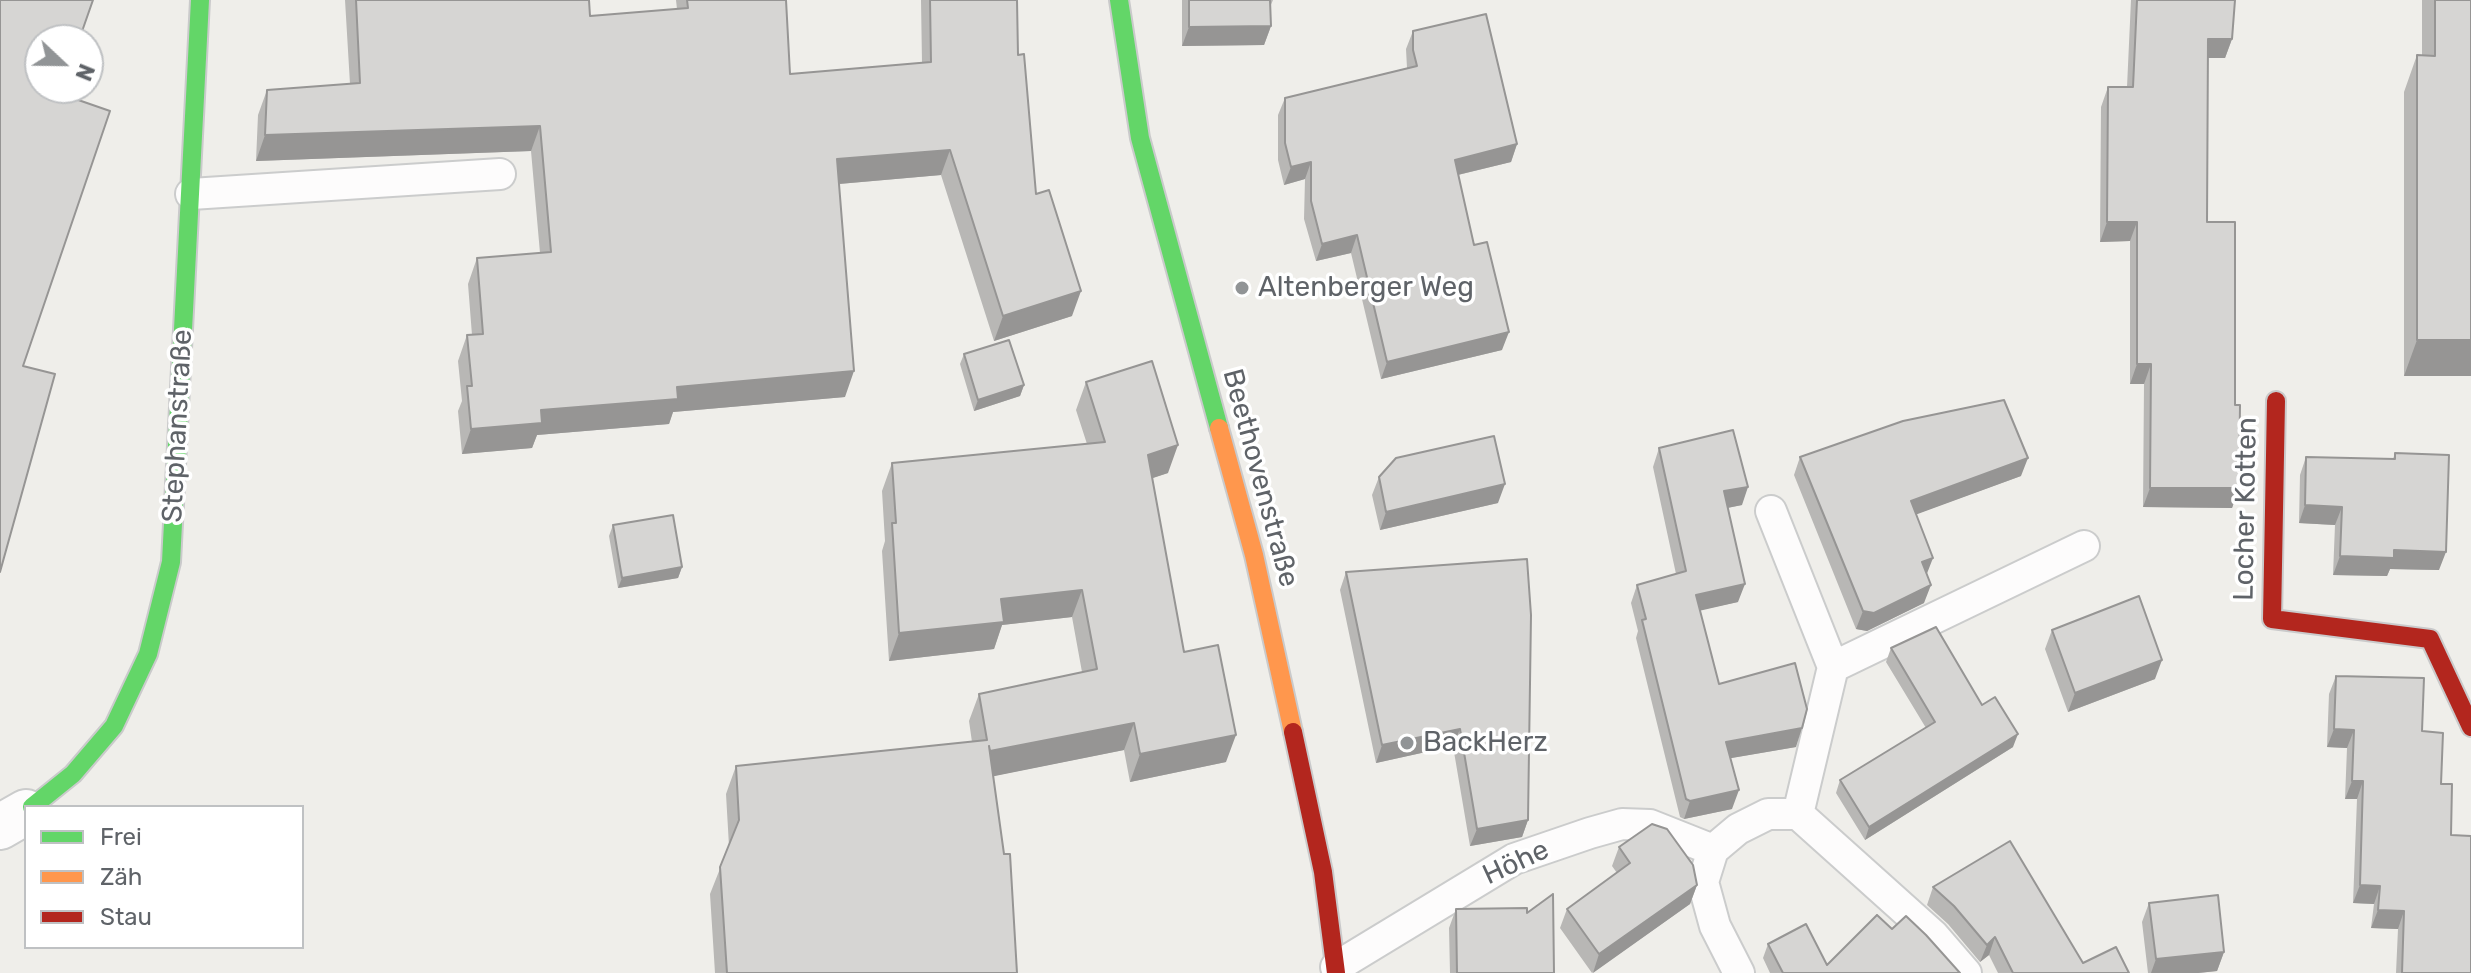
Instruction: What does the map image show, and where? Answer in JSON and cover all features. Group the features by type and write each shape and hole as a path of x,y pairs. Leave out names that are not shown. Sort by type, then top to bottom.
{"street":[{"name":"Stephanstraße","path":"34,805 73,774 114,726 148,654 171,562 200,0"},
{"name":"Beethovenstraße","path":"1119,0 1140,138 1254,555 1317,842 1336,970"},
{"name":"Locher Kotten","path":"2276,401 2272,619 2430,639 2471,727"},
{"path":"0,827 24,813"}],"lane":[{"path":"191,194 500,174"},
{"path":"1771,511 1833,667 1798,814"},
{"path":"1833,667 2084,546"},
{"path":"1739,973 1715,926 1703,882 1713,850 1738,829 1768,814 1798,814 1934,936 1966,973"},
{"name":"Höhe","path":"1336,970 1514,859 1577,837 1622,824 1650,825 1713,850"}],"building":[{"path":"0,0 93,0 85,24 24,24 24,104 90,104 110,111 23,366 55,374 0,572"},
{"path":"356,0 589,0 590,16 688,8 687,0 786,0 790,74 931,62 930,0 1017,0 1018,55 1024,54 1036,194 1049,190 1081,291 1003,316 950,150 837,159 854,371 677,387 678,399 541,410 542,423 471,429 467,386 472,386 467,335 483,334 477,258 551,252 540,126 265,135 267,90 360,83"},
{"path":"1189,0 1270,0 1271,26 1189,27"},
{"path":"2137,0 2235,0 2232,39 2208,39 2207,222 2235,222 2235,405 2240,405 2239,488 2150,488 2151,364 2137,364 2137,222 2107,222 2108,87 2133,87"},
{"path":"2435,0 2471,0 2471,340 2417,340 2417,55 2435,56"},
{"path":"1486,14 1517,144 1455,160 1474,245 1487,242 1509,332 1387,362 1357,235 1322,244 1311,201 1311,162 1291,167 1285,143 1285,98 1417,66 1413,31"},
{"path":"1009,340 1024,385 978,400 964,354"},
{"path":"1152,361 1178,445 1148,455 1184,652 1218,645 1236,735 1140,754 1134,723 990,751 989,746 1004,854 1010,854 1017,973 727,973 720,867 739,820 736,766 987,740 979,694 1097,669 1082,590 1001,599 1004,622 899,633 892,523 896,523 892,463 1105,442 1086,382"},
{"path":"2004,400 2028,458 1911,501 1933,558 1922,562 1931,585 1874,613 1863,611 1800,457 1903,421"},
{"path":"1733,430 1748,487 1724,491 1745,584 1696,595 1719,684 1795,663 1807,709 1802,728 1726,742 1739,790 1690,801 1686,799 1642,620 1646,619 1637,585 1686,571 1659,448"},
{"path":"1494,436 1505,484 1386,512 1379,477 1396,458"},
{"path":"2395,453 2449,455 2446,552 2394,550 2394,558 2340,556 2342,507 2305,505 2306,457 2395,459"},
{"path":"673,515 682,567 622,578 613,525"},
{"path":"1527,559 1531,615 1528,820 1477,829 1460,729 1382,745 1346,572"},
{"path":"2139,596 2162,660 2075,693 2052,630"},
{"path":"1936,627 1982,705 1995,697 2018,734 1869,827 1840,780 1935,722 1891,648"},
{"path":"2336,676 2424,678 2422,731 2443,733 2441,784 2452,784 2451,835 2471,836 2471,973 2402,973 2404,911 2378,910 2380,886 2360,885 2363,781 2352,781 2354,730 2334,729"},
{"path":"1652,824 1667,829 1693,865 1697,885 1599,954 1567,909 1630,863 1619,847"},
{"path":"2010,841 2083,963 2116,947 2129,973 2013,973 1995,937 1987,945 1954,906 1933,887"},
{"path":"1553,894 1554,973 1457,973 1456,909 1527,908 1527,913"},
{"path":"2218,895 2224,952 2156,959 2149,903"},
{"path":"1877,915 1892,929 1906,916 1960,973 1783,973 1768,944 1806,924 1827,965"}],"traffic: fast":[{"path":"34,805 73,774 114,726 148,654 171,562 200,0"},
{"path":"1119,0 1140,138 1219,428"}],"traffic: slow":[{"path":"1219,428 1254,555 1293,732"}],"traffic: jam":[{"path":"2276,401 2272,619 2430,639 2471,727"},
{"path":"1293,732 1323,872 1336,973"}],"place":[{"name":"Altenberger Weg","path":"1242,288"},
{"name":"BackHerz","path":"1407,743"}]}
